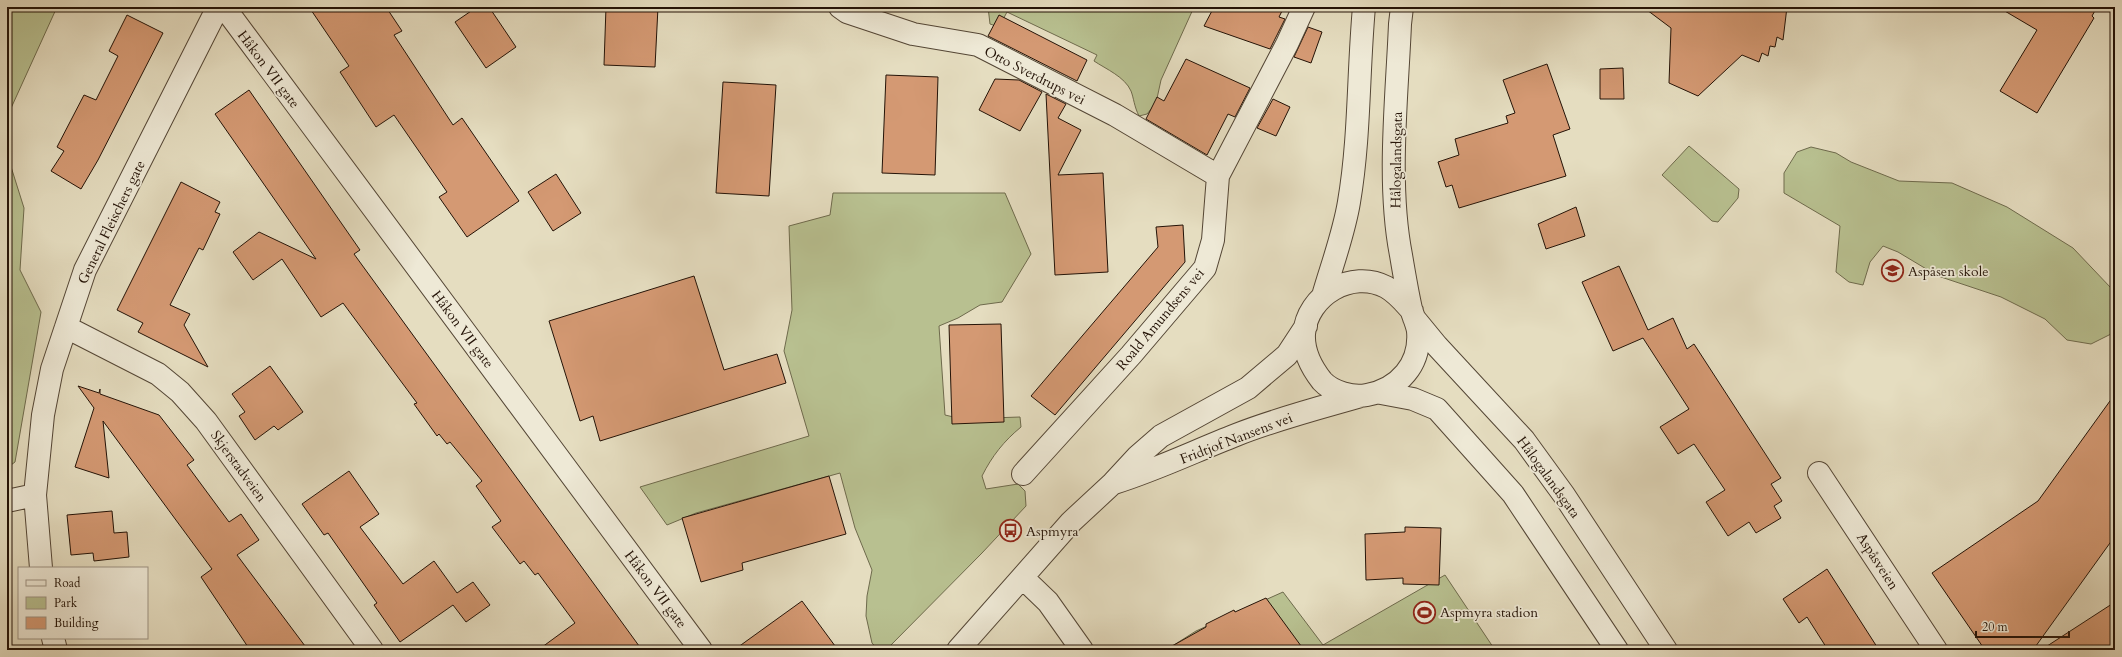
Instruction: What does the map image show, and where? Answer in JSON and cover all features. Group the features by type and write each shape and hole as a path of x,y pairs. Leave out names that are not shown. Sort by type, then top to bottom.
{"street":[{"name":"General Fleischers gate","path":"41,567 36,495 42,415 52,369 85,270 218,7"},
{"name":"Håkon VII gate","path":"224,7 701,650"},
{"name":"Otto Sverdrups vei","path":"840,7 847,12 913,34 978,45 1115,115 1218,176"},
{"name":"Roald Amundsens vei","path":"1023,474 1131,355 1205,268 1213,240 1218,176 1287,44 1304,7"},
{"name":"Hålogalandsgata","path":"1323,296 1349,203 1359,102 1360,54 1364,7"},
{"name":"Hålogalandsgata","path":"1371,394 1398,383 1411,368 1417,350 1418,330 1413,315 1394,214 1402,7"},
{"name":"Hålogalandsgata","path":"1617,650 1513,494 1437,408 1413,399 1371,394 1342,393 1325,383 1312,368 1305,351 1304,333 1308,316 1318,300 1332,289 1350,282 1368,281 1386,287 1396,293 1437,346 1524,440 1564,495 1666,650"},
{"name":"Fridtjof Nansens vei","path":"958,650 1071,522 1113,483 1138,456 1161,436 1248,388 1276,366 1287,355 1306,325"},
{"name":"Skjerstadveien","path":"66,327 158,374 180,392 206,421 372,650"},
{"name":"Fridtjof Nansens vei","path":"1113,483 1148,472 1236,435 1295,415 1371,394"},
{"name":"Aspåsveien","path":"1819,473 1936,650"},
{"path":"7,501 36,495"},
{"path":"1023,578 1048,602 1082,650"},
{"path":"53,639 56,650"}],"green space":[{"path":"7,7 57,7 7,117"},
{"path":"988,7 1194,7 1161,80 1156,103 1147,114 1139,116 1128,86 1115,74 1094,61 1097,55 1007,12 999,27 990,24"},
{"path":"1689,146 1739,189 1738,198 1718,222 1712,221 1662,175"},
{"path":"1811,147 1836,153 1851,162 1899,181 1952,183 2007,207 2073,248 2111,288 2115,294 2115,332 2091,344 2067,340 2045,319 2001,297 1938,276 1898,252 1883,246 1870,262 1863,285 1849,282 1836,272 1840,226 1784,193 1784,173 1797,152"},
{"path":"7,154 24,208 20,270 41,312 15,462 7,468"},
{"path":"833,193 1005,193 1031,254 1002,302 980,305 958,318 939,326 945,415 962,419 1020,417 1021,427 999,449 982,476 986,489 1018,484 1025,491 1026,506 889,647 878,650 872,643 866,616 867,596 872,570 855,528 840,473 696,513 667,525 640,487 809,436 784,351 792,310 789,226 830,215"},
{"name":"Aspmyra stadion","path":"1445,575 1495,650 1166,650 1196,631 1283,592 1323,645"}],"building":[{"path":"309,7 386,7 402,31 394,35 453,125 462,118 519,201 467,237 439,197 447,192 394,115 376,127 340,72 349,66"},
{"path":"477,7 489,7 516,47 486,68 455,22"},
{"path":"606,7 658,7 655,67 604,65"},
{"path":"1214,7 1284,7 1279,17 1285,19 1270,49 1204,26"},
{"path":"1643,7 1787,7 1783,40 1777,37 1775,47 1770,46 1768,56 1762,53 1759,62 1742,55 1698,96 1669,83 1671,28"},
{"path":"1998,7 2097,7 2092,16 2094,18 2037,113 2000,91 2037,30"},
{"path":"127,15 163,33 98,160 81,189 51,171 64,151 57,147 84,95 96,100 118,56 109,51"},
{"path":"999,15 1087,60 1077,81 988,36"},
{"path":"1308,27 1322,32 1311,63 1294,57"},
{"path":"1186,59 1250,88 1235,117 1228,114 1207,155 1146,119 1157,97 1164,101"},
{"path":"1547,64 1570,129 1553,135 1566,176 1459,208 1452,185 1446,187 1438,162 1459,155 1455,139 1508,123 1506,116 1515,113 1503,80"},
{"path":"1623,68 1624,99 1600,99 1600,69"},
{"path":"886,75 938,77 935,175 882,173"},
{"path":"995,79 1019,80 1042,92 1020,131 979,110"},
{"path":"723,82 776,85 769,196 716,193"},
{"path":"249,90 360,250 354,254 642,650 538,650 575,623 538,573 535,575 524,561 520,564 492,527 501,521 476,486 482,481 450,442 447,444 439,434 437,436 414,404 417,403 343,303 321,317 282,259 253,280 233,252 259,232 316,259 215,114"},
{"path":"1046,94 1066,104 1058,118 1081,130 1058,175 1103,173 1108,272 1055,275"},
{"path":"1273,99 1290,107 1276,136 1257,128"},
{"path":"556,174 581,213 553,231 528,192"},
{"path":"181,182 220,202 215,212 220,214 203,250 199,248 170,305 190,314 184,325 208,367 138,332 143,323 117,310"},
{"path":"1576,207 1585,236 1546,249 1538,224"},
{"path":"1183,225 1185,262 1055,415 1031,396 1158,247 1156,227"},
{"path":"1619,266 1648,330 1673,318 1687,349 1694,344 1781,478 1771,484 1782,501 1774,506 1781,518 1756,533 1749,522 1728,536 1706,502 1725,490 1694,444 1678,454 1660,427 1689,409 1643,338 1613,351 1582,282"},
{"path":"694,276 724,370 777,354 786,383 600,441 593,416 580,421 549,321"},
{"path":"1001,324 1004,422 952,424 949,325"},
{"path":"270,366 303,412 278,430 274,426 255,440 239,416 245,412 232,394"},
{"path":"78,386 99,393 100,389 100,394 159,415 194,460 187,465 229,522 241,514 259,540 237,555 308,650 250,650 201,577 212,569 103,421 109,478 75,467 94,408"},
{"path":"2115,394 2115,536 2033,650 1985,650 1932,573 2038,501"},
{"path":"349,471 379,514 360,527 403,584 434,561 457,593 473,582 490,605 466,622 453,605 400,642 374,605 377,603 328,533 324,535 302,504"},
{"path":"829,476 846,534 742,563 743,570 701,582 682,518"},
{"path":"112,511 114,533 127,532 129,557 94,561 93,553 71,555 67,515"},
{"path":"1405,527 1441,528 1439,585 1403,584 1403,578 1366,580 1365,534 1405,532"},
{"path":"1827,569 1879,650 1828,650 1807,617 1799,623 1783,599"},
{"path":"1266,598 1304,650 1165,650 1206,627 1206,624 1234,610 1235,612"},
{"path":"802,601 838,650 734,650 777,619"},
{"path":"2115,602 2115,650 2041,650"}],"place":[{"name":"Aspåsen skole","path":"1893,271"},
{"name":"Aspmyra","path":"1011,531"},
{"name":"Aspmyra stadion","path":"1425,612"}]}
